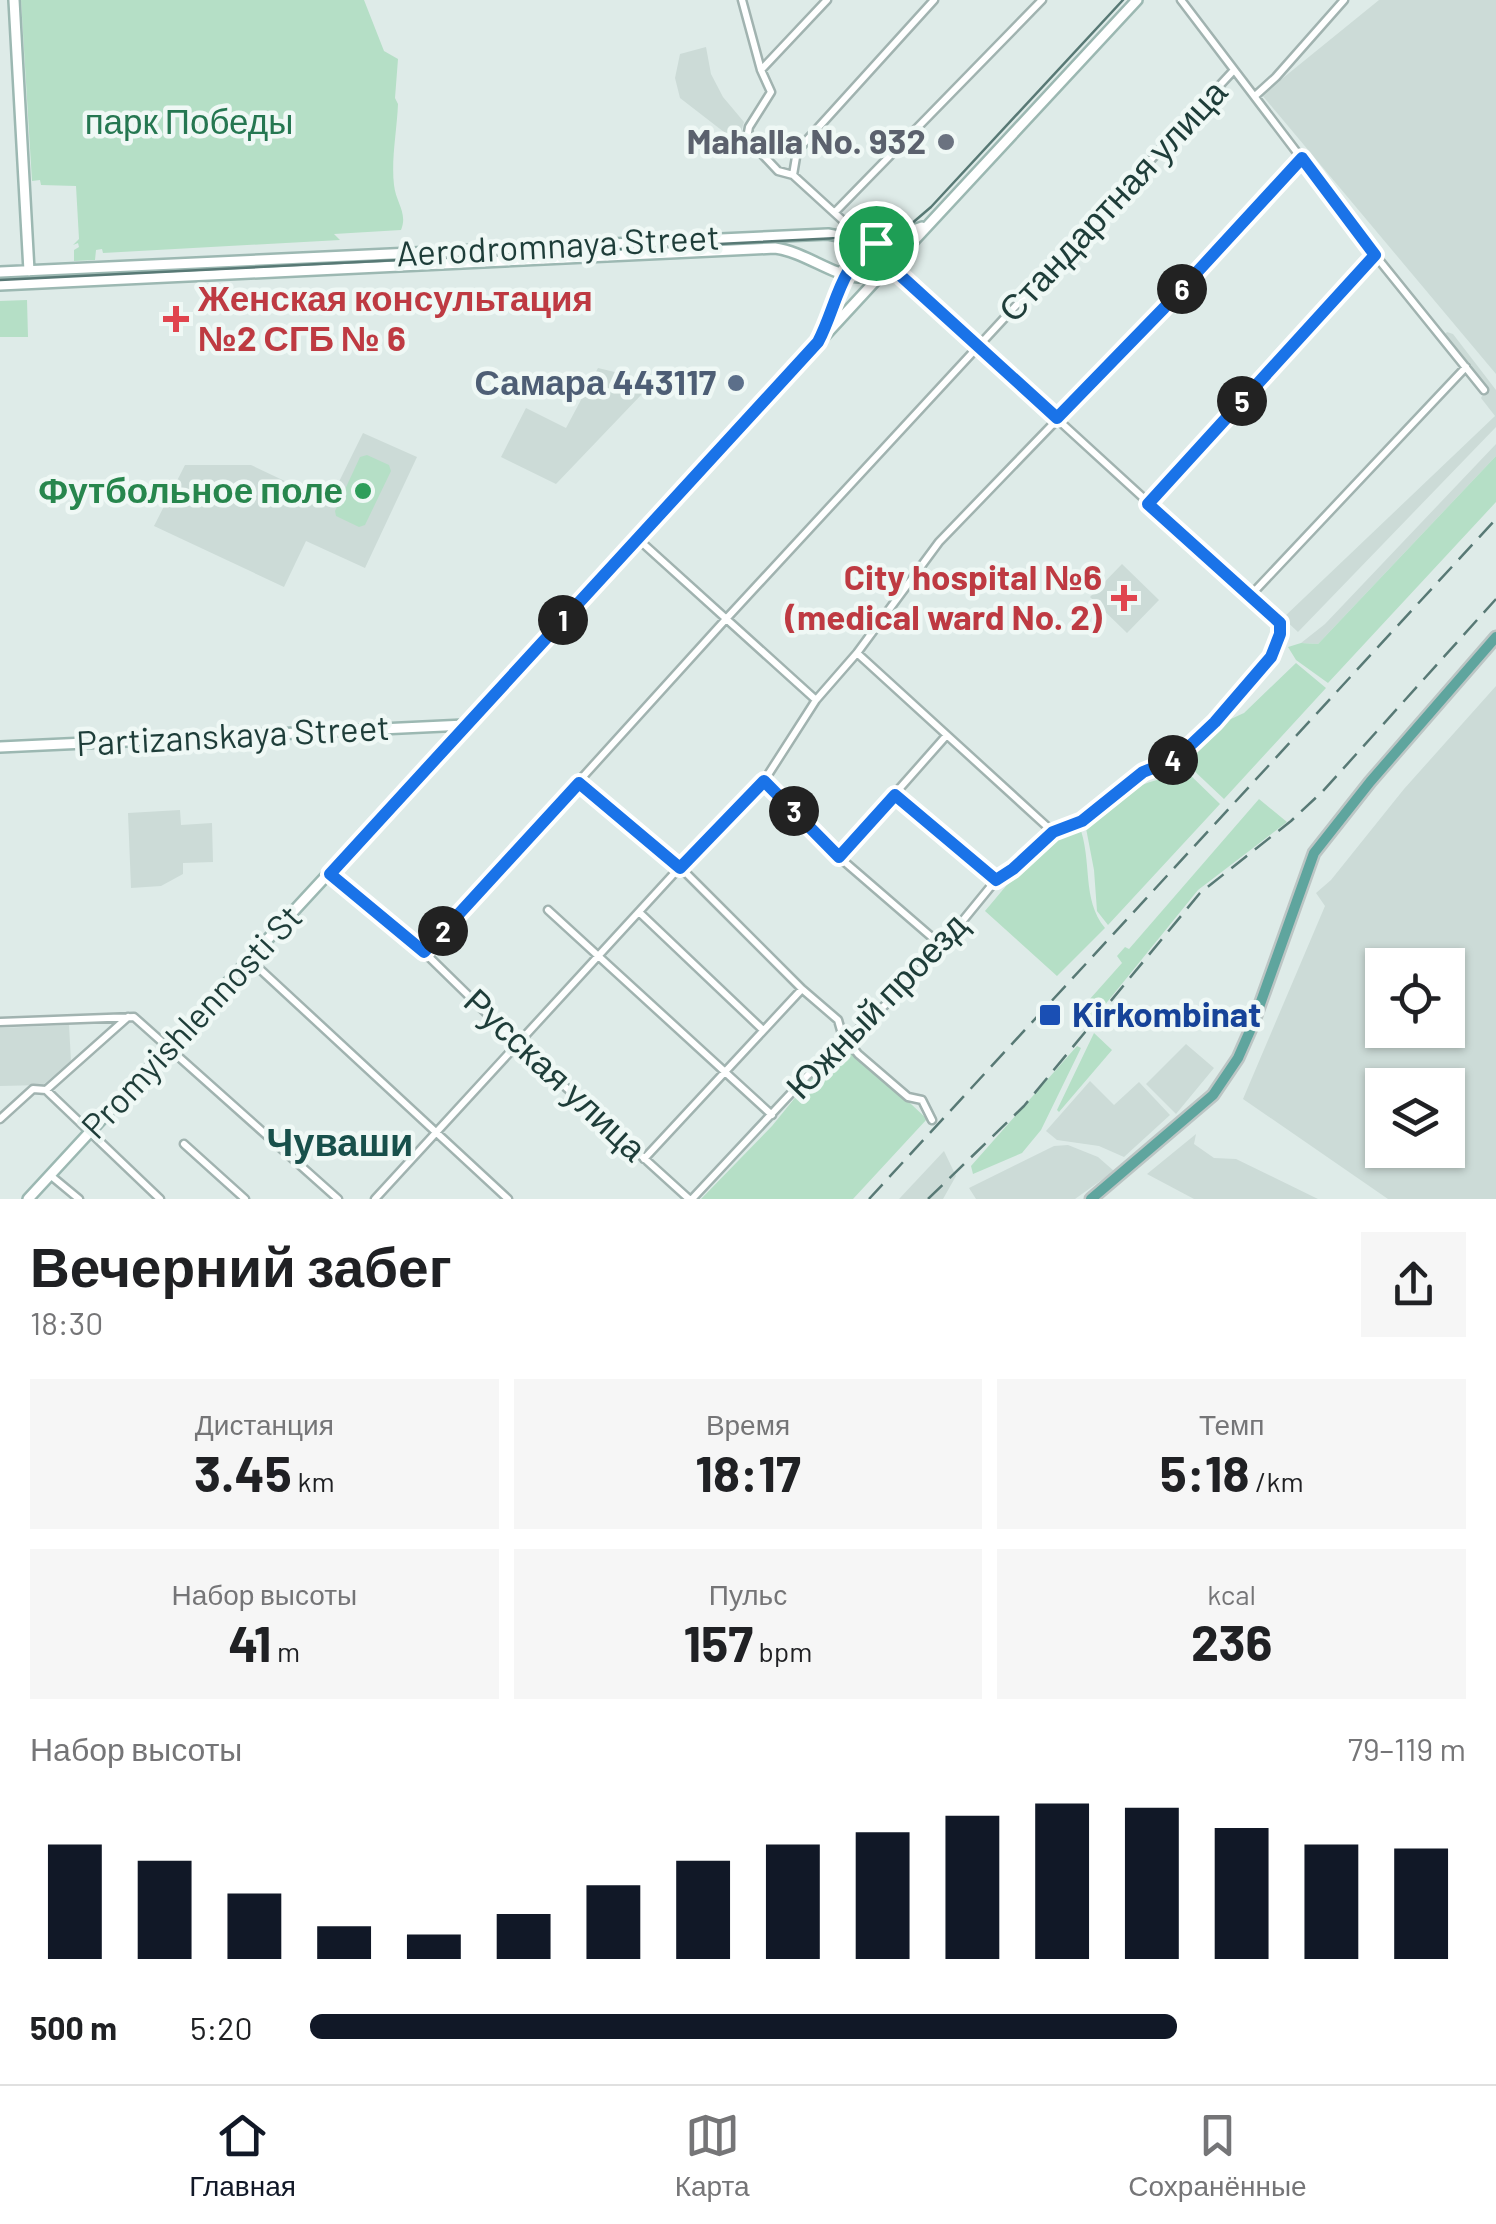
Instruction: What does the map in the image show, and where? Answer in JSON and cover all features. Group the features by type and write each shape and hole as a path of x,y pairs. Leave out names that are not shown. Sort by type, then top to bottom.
{"main road":[{"path":"14,0 29,271"},
{"name":"Promyishlennosti St","path":"28,1199 1137,0"},
{"name":"Promyishlennosti St","path":"857,256 878,243 925,226"},
{"name":"Aerodromnaya Street","path":"0,272 731,237 828,234 878,243"},
{"path":"878,243 891,246 886,269"},
{"name":"Aerodromnaya Street","path":"0,284 775,248 800,253 845,275"},
{"path":"857,256 858,273 886,269"},
{"path":"818,342 836,306 845,275 857,256"},
{"path":"845,275 886,269"},
{"path":"1090,1199 1213,1095 1238,1058 1253,1024 1314,853 1496,637"},
{"name":"Partizanskaya Street","path":"0,747 465,725"}],"street":[{"path":"742,0 761,70 772,92 747,138 778,171 793,175 862,238"},
{"path":"761,70 827,0"},
{"path":"793,175 797,151 934,0"},
{"path":"836,212 1042,0"},
{"path":"1181,0 1375,255 1484,390"},
{"name":"Стандартная улица","path":"1255,96 1344,0"},
{"name":"Стандартная улица","path":"424,952 1234,70"},
{"path":"375,1199 764,781 816,700 858,653 938,542 1164,308 1302,158"},
{"path":"1148,504 1375,255"},
{"path":"886,269 980,346 1250,596 1466,368"},
{"path":"638,539 816,700"},
{"name":"Южный проезд","path":"690,1199 808,1075 847,1042 942,946 996,880 1053,832 1082,821 1143,772 1176,759 1215,722 1271,657 1280,634 1280,623 1250,596"},
{"path":"858,653 1053,832"},
{"path":"839,857 946,736"},
{"path":"764,781 839,857 942,946"},
{"path":"579,783 680,868 838,1020 847,1042 908,1097 922,1100 932,1120"},
{"path":"895,795 996,880"},
{"name":"Русская улица","path":"330,874 424,952 690,1199"},
{"path":"548,910 772,1114"},
{"path":"640,913 762,1029"},
{"path":"249,959 508,1199"},
{"path":"644,1158 802,989"},
{"path":"46,1090 129,1016"},
{"path":"0,1022 129,1016 338,1199"},
{"path":"0,1120 33,1089 46,1090 160,1199"},
{"path":"184,1144 245,1199"},
{"path":"50,1174 79,1199"}],"shaded area":[{"path":"1379,0 1496,0 1496,374 1262,95"},
{"path":"706,47 711,74 723,97 744,122 733,139 680,98 675,78 680,54"},
{"path":"1447,332 1453,334 1496,390 1496,427 1298,632 1283,618 1495,416 1481,398 1485,390 1443,336"},
{"path":"598,368 623,374 642,394 556,484 501,457 526,408 566,428"},
{"path":"363,433 417,457 365,568 306,541 284,587 154,526 185,465 251,465 329,502"},
{"path":"1496,444 1496,456 1318,644 1301,643 1325,624"},
{"name":"City hospital №6 (medical ward No. 2)","path":"1122,564 1159,600 1127,633 1090,597"},
{"path":"1496,686 1496,1199 1388,1199 1243,1099 1325,906 1316,893 1331,880 1404,789"},
{"path":"180,810 181,825 212,823 213,862 183,863 183,874 161,886 131,888 128,813"},
{"path":"69,1025 71,1061 43,1085 0,1086 0,1028"},
{"path":"1186,1044 1214,1068 1176,1114 1146,1084"},
{"path":"1090,1081 1114,1105 1139,1082 1170,1115 1124,1157 1099,1146 1057,1140 1046,1131"},
{"path":"1196,1134 1194,1144 1214,1158 1236,1159 1318,1199 1194,1199 1147,1174"},
{"path":"1068,1145 1098,1157 1114,1171 1075,1199 976,1199 969,1188 1054,1146"},
{"path":"944,1151 956,1176 943,1199 899,1199"}],"green space":[{"name":"парк Победы","path":"21,0 364,0 384,51 398,59 393,175 403,218 401,230 334,234 340,240 103,253 102,249 96,250 95,260 74,261 74,250 79,247 78,243 73,245 79,239 76,186 32,181"},
{"path":"27,300 28,337 0,337 0,301"},
{"name":"Футбольное поле","path":"367,455 389,465 391,471 365,525 359,527 336,516 335,511 360,457"},
{"path":"1496,456 1496,502 1328,683 1296,660 1288,647 1318,644"},
{"path":"1296,663 1326,688 1224,799 1189,766 1200,741 1222,723 1244,713"},
{"path":"1185,770 1220,804 1108,925 1097,911 1085,823 1128,792 1152,781 1176,778"},
{"path":"1259,799 1287,822 1198,890 1091,1022 1081,1014 1081,1009 1122,963 1117,956 1125,947 1129,949"},
{"path":"1079,825 1093,905 1105,928 1057,976 985,911 1051,840"},
{"path":"1094,1033 1112,1050 1059,1112 1057,1110"},
{"path":"847,1044 927,1119 853,1199 701,1199 772,1126 807,1083"},
{"path":"1077,1046 1081,1048 1041,1130 1022,1153 973,1174 971,1166"}],"tram line":[{"path":"0,280 879,236 910,225 931,207 1123,0"}],"railway":[{"path":"869,1199 1496,519"},
{"path":"928,1199 1024,1106 1200,893 1323,791 1496,599"}],"place":[{"name":"Mahalla No. 932","path":"946,142"},
{"name":"Женская консультация №2 СГБ № 6","path":"176,319"},
{"name":"Самара 443117","path":"736,383"},
{"name":"Футбольное поле","path":"363,491"},
{"name":"City hospital №6 (medical ward No. 2)","path":"1124,598"},
{"name":"Kirkombinat","path":"1050,1015"}],"district":[{"name":"Чуваши","path":"340,1143"}],"route":[{"path":"1302,158 1375,255 1148,504 1280,623 1271,657 1215,722 1176,759 1143,772 1082,821 1053,832 996,880 895,795 839,857 764,781 680,868 579,783 424,952 330,874 818,342 851,262 876,243 891,246 894,261 890,266 1057,418 1302,158"}]}
